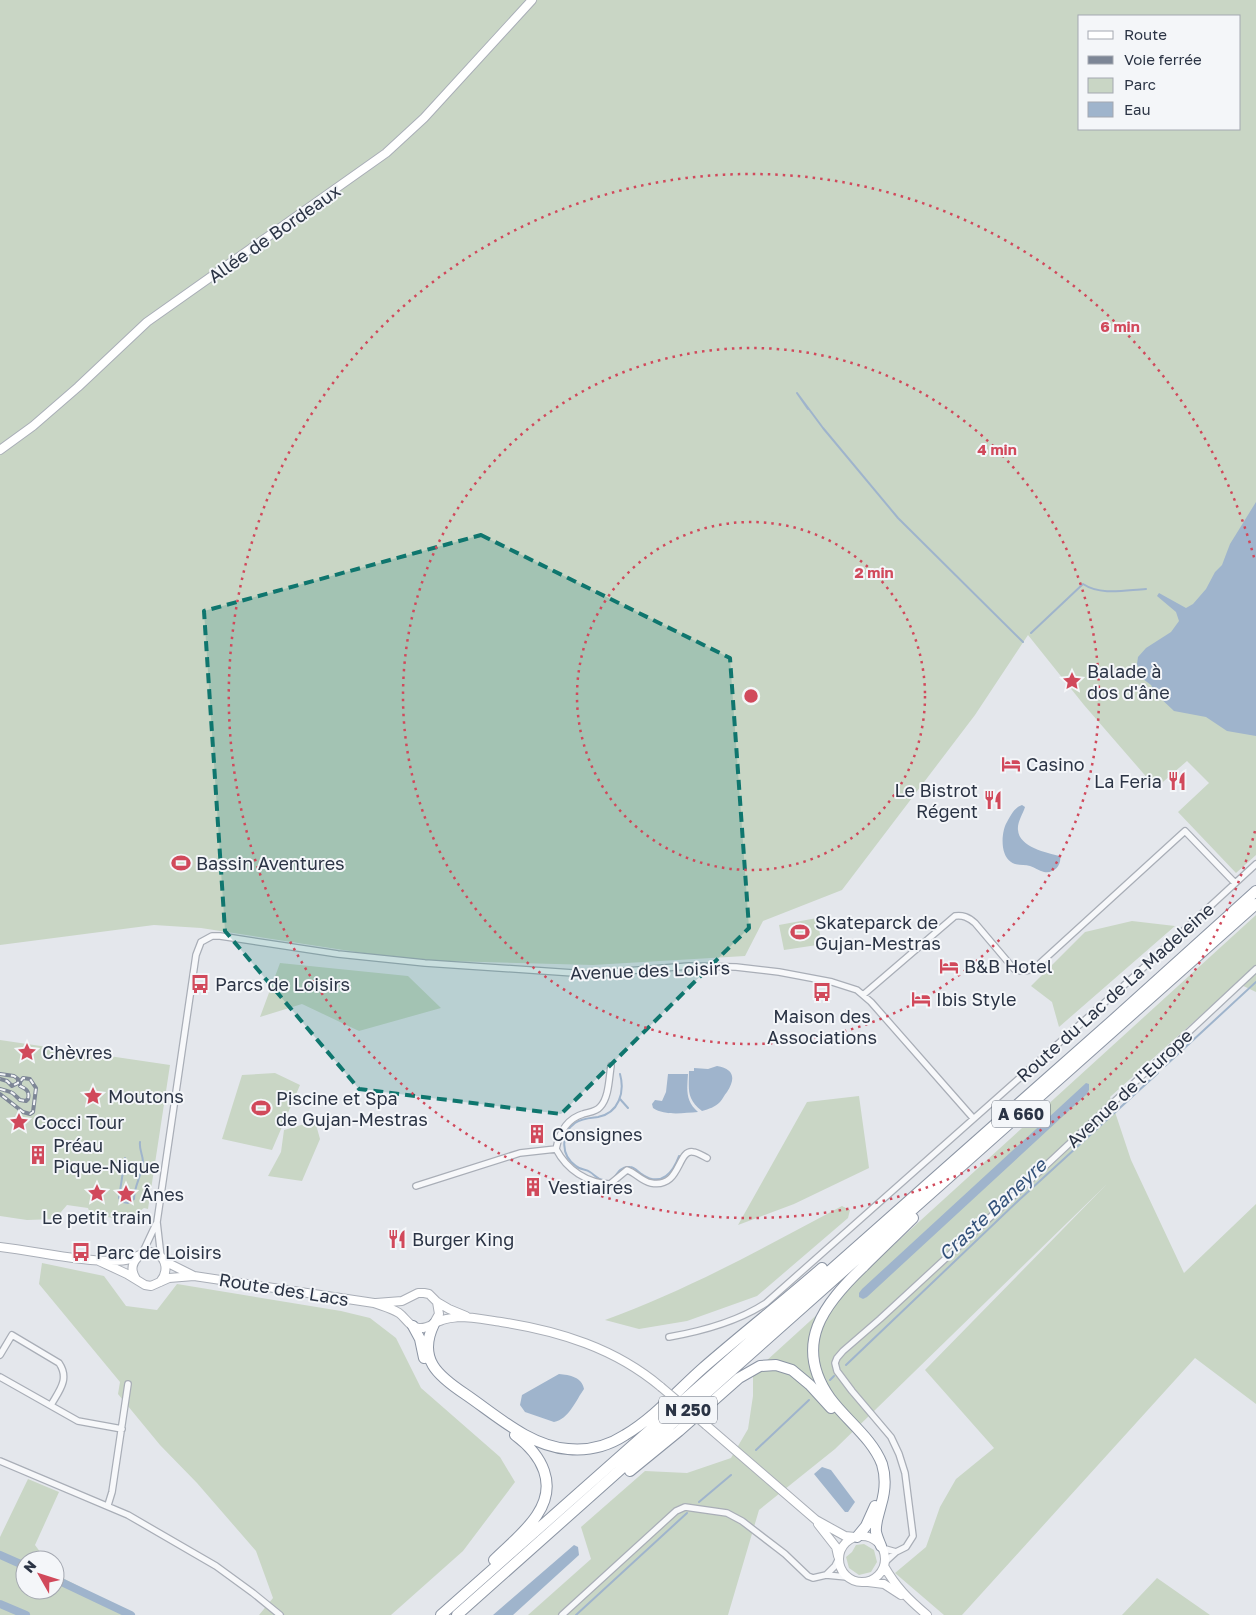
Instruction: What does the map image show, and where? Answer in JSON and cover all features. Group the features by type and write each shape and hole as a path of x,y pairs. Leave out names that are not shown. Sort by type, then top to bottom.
{"highway":[{"name":"A 660","path":"440,1615 589,1485 1256,891"},
{"name":"A 660","path":"785,1323 1256,904"},
{"path":"881,1547 876,1532 876,1525 884,1494 883,1466 875,1451 830,1398 820,1379 814,1358 815,1336 818,1324 840,1289 913,1218 969,1168 1049,1089"},
{"path":"434,1324 429,1337 429,1354 434,1368 446,1381 536,1440 566,1450 597,1448 610,1443 638,1426 703,1368 836,1257 902,1206"},
{"path":"409,1322 420,1339 426,1365 436,1380 529,1446 543,1467 546,1481 546,1490 541,1507 530,1524 436,1615"},
{"name":"N 250","path":"457,1615 785,1323"},
{"path":"591,1496 624,1475 679,1431 746,1373 760,1366 776,1365 792,1370 810,1385 871,1454 876,1465 879,1484 876,1503 866,1526 856,1537"}],"main road":[{"name":"Allée de Bordeaux","path":"0,450 33,426 78,387 147,322 386,153 424,118 532,0"},
{"name":"Route des Lacs","path":"0,1247 99,1261 121,1261 150,1252 194,1276"},
{"path":"136,1279 132,1269 133,1263 140,1255"},
{"path":"160,1282 166,1268 162,1259"},
{"name":"Route des Lacs","path":"99,1261 145,1285 151,1286 169,1278 194,1276 374,1303 397,1302 408,1299 413,1295 424,1293 457,1313 472,1318"},
{"path":"408,1299 404,1308 409,1322"},
{"path":"434,1324 439,1314 437,1302"},
{"name":"Route des Lacs","path":"374,1303 397,1312 409,1322 424,1328 448,1319 472,1318 523,1325 555,1332 582,1341 624,1361 661,1387 816,1520 845,1536 856,1537"},
{"name":"Route des Lacs","path":"816,1520 836,1548 839,1558"},
{"path":"866,1582 878,1575 884,1564 885,1557 881,1547 869,1537 856,1537 844,1545 839,1558 840,1566 847,1577 853,1580 866,1582 884,1584 911,1601"},
{"path":"884,1564 894,1583 927,1615"}],"street":[{"path":"973,1118 863,995 954,916 962,915 975,923 1014,969 1020,972 1029,971 1037,966 1185,831 1235,883"},
{"name":"Route du Lac de La Madeleine","path":"670,1337 706,1329 740,1317 766,1303 1130,980 1256,864"},
{"name":"Avenue des Loisirs","path":"162,1259 157,1222 196,955 201,942 212,936 386,959 588,974 689,966 755,969 832,982 853,988 863,995"},
{"name":"Avenue de l'Europe","path":"884,1564 896,1552 906,1547 913,1536 902,1462 891,1437 837,1370 835,1363 837,1358 1256,969"},
{"path":"611,1066 604,1100 600,1107 595,1111 573,1118 559,1137 556,1149 568,1166 598,1184 610,1184 627,1170 644,1181 660,1183 674,1176 683,1156 688,1152 692,1151 707,1158"},
{"path":"416,1186 520,1153 556,1149"},
{"name":"Avenue des Loisirs","path":"140,1255 157,1222"},
{"path":"0,1355 12,1335 59,1364 63,1370 64,1381 50,1405"},
{"path":"0,1377 82,1422 122,1429"},
{"path":"108,1505 112,1492 128,1384"},
{"path":"0,1461 128,1515 216,1566 254,1593 280,1615"},
{"path":"562,1615 669,1516 682,1507 720,1511 732,1515 785,1554 808,1576 815,1578 826,1575 840,1575 847,1577"},
{"path":"881,1547 896,1552"},
{"path":"826,1575 835,1566 839,1558"}],"highlighted area":[{"path":"481,535 730,658 749,928 561,1114 359,1089 225,931 204,611"}],"green space":[{"path":"0,0 1256,0 1256,855 1236,873 1178,812 1209,783 1187,761 1156,788 1084,705 1028,635 975,715 842,890 763,921 745,956 593,965 408,960 201,928 154,925 0,945"},
{"path":"1256,915 1256,992 1237,983 1110,1097 1131,1160 1184,1273 1256,1204 1256,1404 1195,1358 962,1615 944,1615 895,1573 926,1547 940,1507 956,1479 994,1448 925,1370 1107,1184 835,1449 759,1510 728,1615 528,1615 591,1559 581,1527 645,1471 687,1473 731,1458 748,1429 753,1396 753,1373"},
{"name":"Skateparck de Gujan-Mestras","path":"817,918 821,940 817,945 784,950 779,925"},
{"path":"1132,921 1175,926 1059,1027 1052,1002 1031,986 1085,932"},
{"path":"280,963 408,976 441,1008 359,1031 302,1004 260,1017"},
{"path":"0,1040 170,1065 148,1209 144,1208 140,1211 139,1216 125,1218 102,1216 90,1213 88,1208 67,1205 55,1219 27,1220 0,1216"},
{"name":"Piscine et Spa de Gujan-Mestras","path":"275,1073 300,1085 272,1150 222,1139 242,1075"},
{"path":"859,1096 869,1168 794,1204 738,1225 807,1102"},
{"path":"315,1121 320,1139 302,1181 268,1176 281,1152 284,1130"},
{"path":"842,1206 850,1210 848,1218 757,1296 687,1321 639,1329 605,1320 696,1282"},
{"path":"42,1263 104,1276 126,1306 157,1310 177,1284 341,1311 370,1318 396,1338 421,1388 500,1457 515,1482 463,1551 391,1615 259,1615 273,1598 256,1551 197,1483 160,1445 118,1394 120,1382 39,1284"},
{"path":"28,1479 59,1492 35,1545 39,1550 15,1550 15,1600 65,1600 65,1579 134,1615 0,1615 0,1537"},
{"path":"864,1544 874,1550 877,1562 871,1572 859,1575 849,1568 846,1557 856,1545"},
{"path":"1157,1578 1210,1615 1122,1615"}],"water":[{"path":"1256,502 1256,736 1227,731 1206,717 1174,711 1156,694 1151,685 1143,679 1137,664 1138,657 1146,648 1171,632 1179,621 1176,612 1157,596 1159,593 1186,608 1193,604 1222,565 1230,544"},
{"path":"1022,805 1025,807 1018,824 1018,830 1023,841 1035,848 1060,856 1060,863 1051,872 1044,872 1030,866 1013,863 1007,859 1003,849 1005,826 1013,812"},
{"path":"717,1066 723,1067 730,1072 732,1082 720,1102 712,1108 702,1111 691,1098 689,1071 694,1071 694,1068 708,1069"},
{"path":"668,1074 688,1074 687,1090 689,1099 698,1112 669,1113 653,1108 652,1104 655,1100 662,1101 666,1092"},
{"path":"1086,1083 1089,1084 1087,1094 867,1297 863,1299 859,1297 862,1289"},
{"path":"559,1374 578,1379 584,1389 568,1413 554,1422 525,1412 520,1405 522,1395"},
{"path":"822,1467 831,1470 855,1502 848,1512 845,1512 814,1474"},
{"path":"574,1545 578,1547 579,1555 513,1615 493,1615"}],"waterway":[{"path":"808,409 797,393 823,428 898,518 1023,642"},
{"path":"1031,633 1083,584 1090,588 1106,591 1146,589"},
{"name":"Craste Baneyre","path":"1165,1066 1256,982"},
{"name":"Craste Baneyre","path":"846,1365 1019,1200 1158,1073"},
{"path":"603,1180 571,1162 567,1157 564,1145 567,1133 575,1123 583,1119 605,1115 616,1106 622,1088 620,1074"},
{"path":"620,1099 628,1108"},
{"path":"125,1158 119,1198 123,1202 128,1203 134,1199 142,1167 143,1159 140,1142"},
{"path":"614,1178 625,1167 632,1167 650,1178 661,1178 670,1172 679,1156"},
{"name":"Craste Baneyre","path":"830,1380 834,1376"},
{"name":"Craste Baneyre","path":"756,1450 809,1400"},
{"name":"Craste Baneyre","path":"699,1502 731,1475"},
{"name":"Craste Baneyre","path":"576,1615 687,1513"},
{"path":"0,1555 15,1562"},
{"path":"65,1584 131,1615"},
{"path":"0,1604 26,1615"}],"railway":[{"path":"0,1074 14,1076 18,1079 18,1083 12,1086 7,1081 0,1079"},
{"path":"0,1089 11,1092 20,1100 26,1101 28,1099 28,1092 20,1086 20,1082 23,1078 30,1079 36,1088 33,1112 30,1114 23,1112 0,1094"}],"place":[{"name":"Balade à dos d'âne","path":"1072,681"},
{"name":"Casino","path":"1011,764"},
{"name":"La Feria","path":"1177,781"},
{"name":"Le Bistrot Régent","path":"993,800"},
{"name":"Bassin Aventures","path":"181,863"},
{"name":"Skateparck de Gujan-Mestras","path":"800,932"},
{"name":"B&B Hotel","path":"949,966"},
{"name":"Parcs de Loisirs","path":"200,984"},
{"name":"Maison des Associations","path":"822,992"},
{"name":"Ibis Style","path":"921,999"},
{"name":"Chèvres","path":"27,1052"},
{"name":"Moutons","path":"93,1096"},
{"name":"Piscine et Spa de Gujan-Mestras","path":"261,1108"},
{"name":"Cocci Tour","path":"19,1122"},
{"name":"Consignes","path":"537,1134"},
{"name":"Préau Pique-Nique","path":"38,1155"},
{"name":"Vestiaires","path":"533,1187"},
{"name":"Le petit train","path":"97,1193"},
{"name":"Ânes","path":"126,1194"},
{"name":"Burger King","path":"397,1239"},
{"name":"Parc de Loisirs","path":"81,1252"}]}
